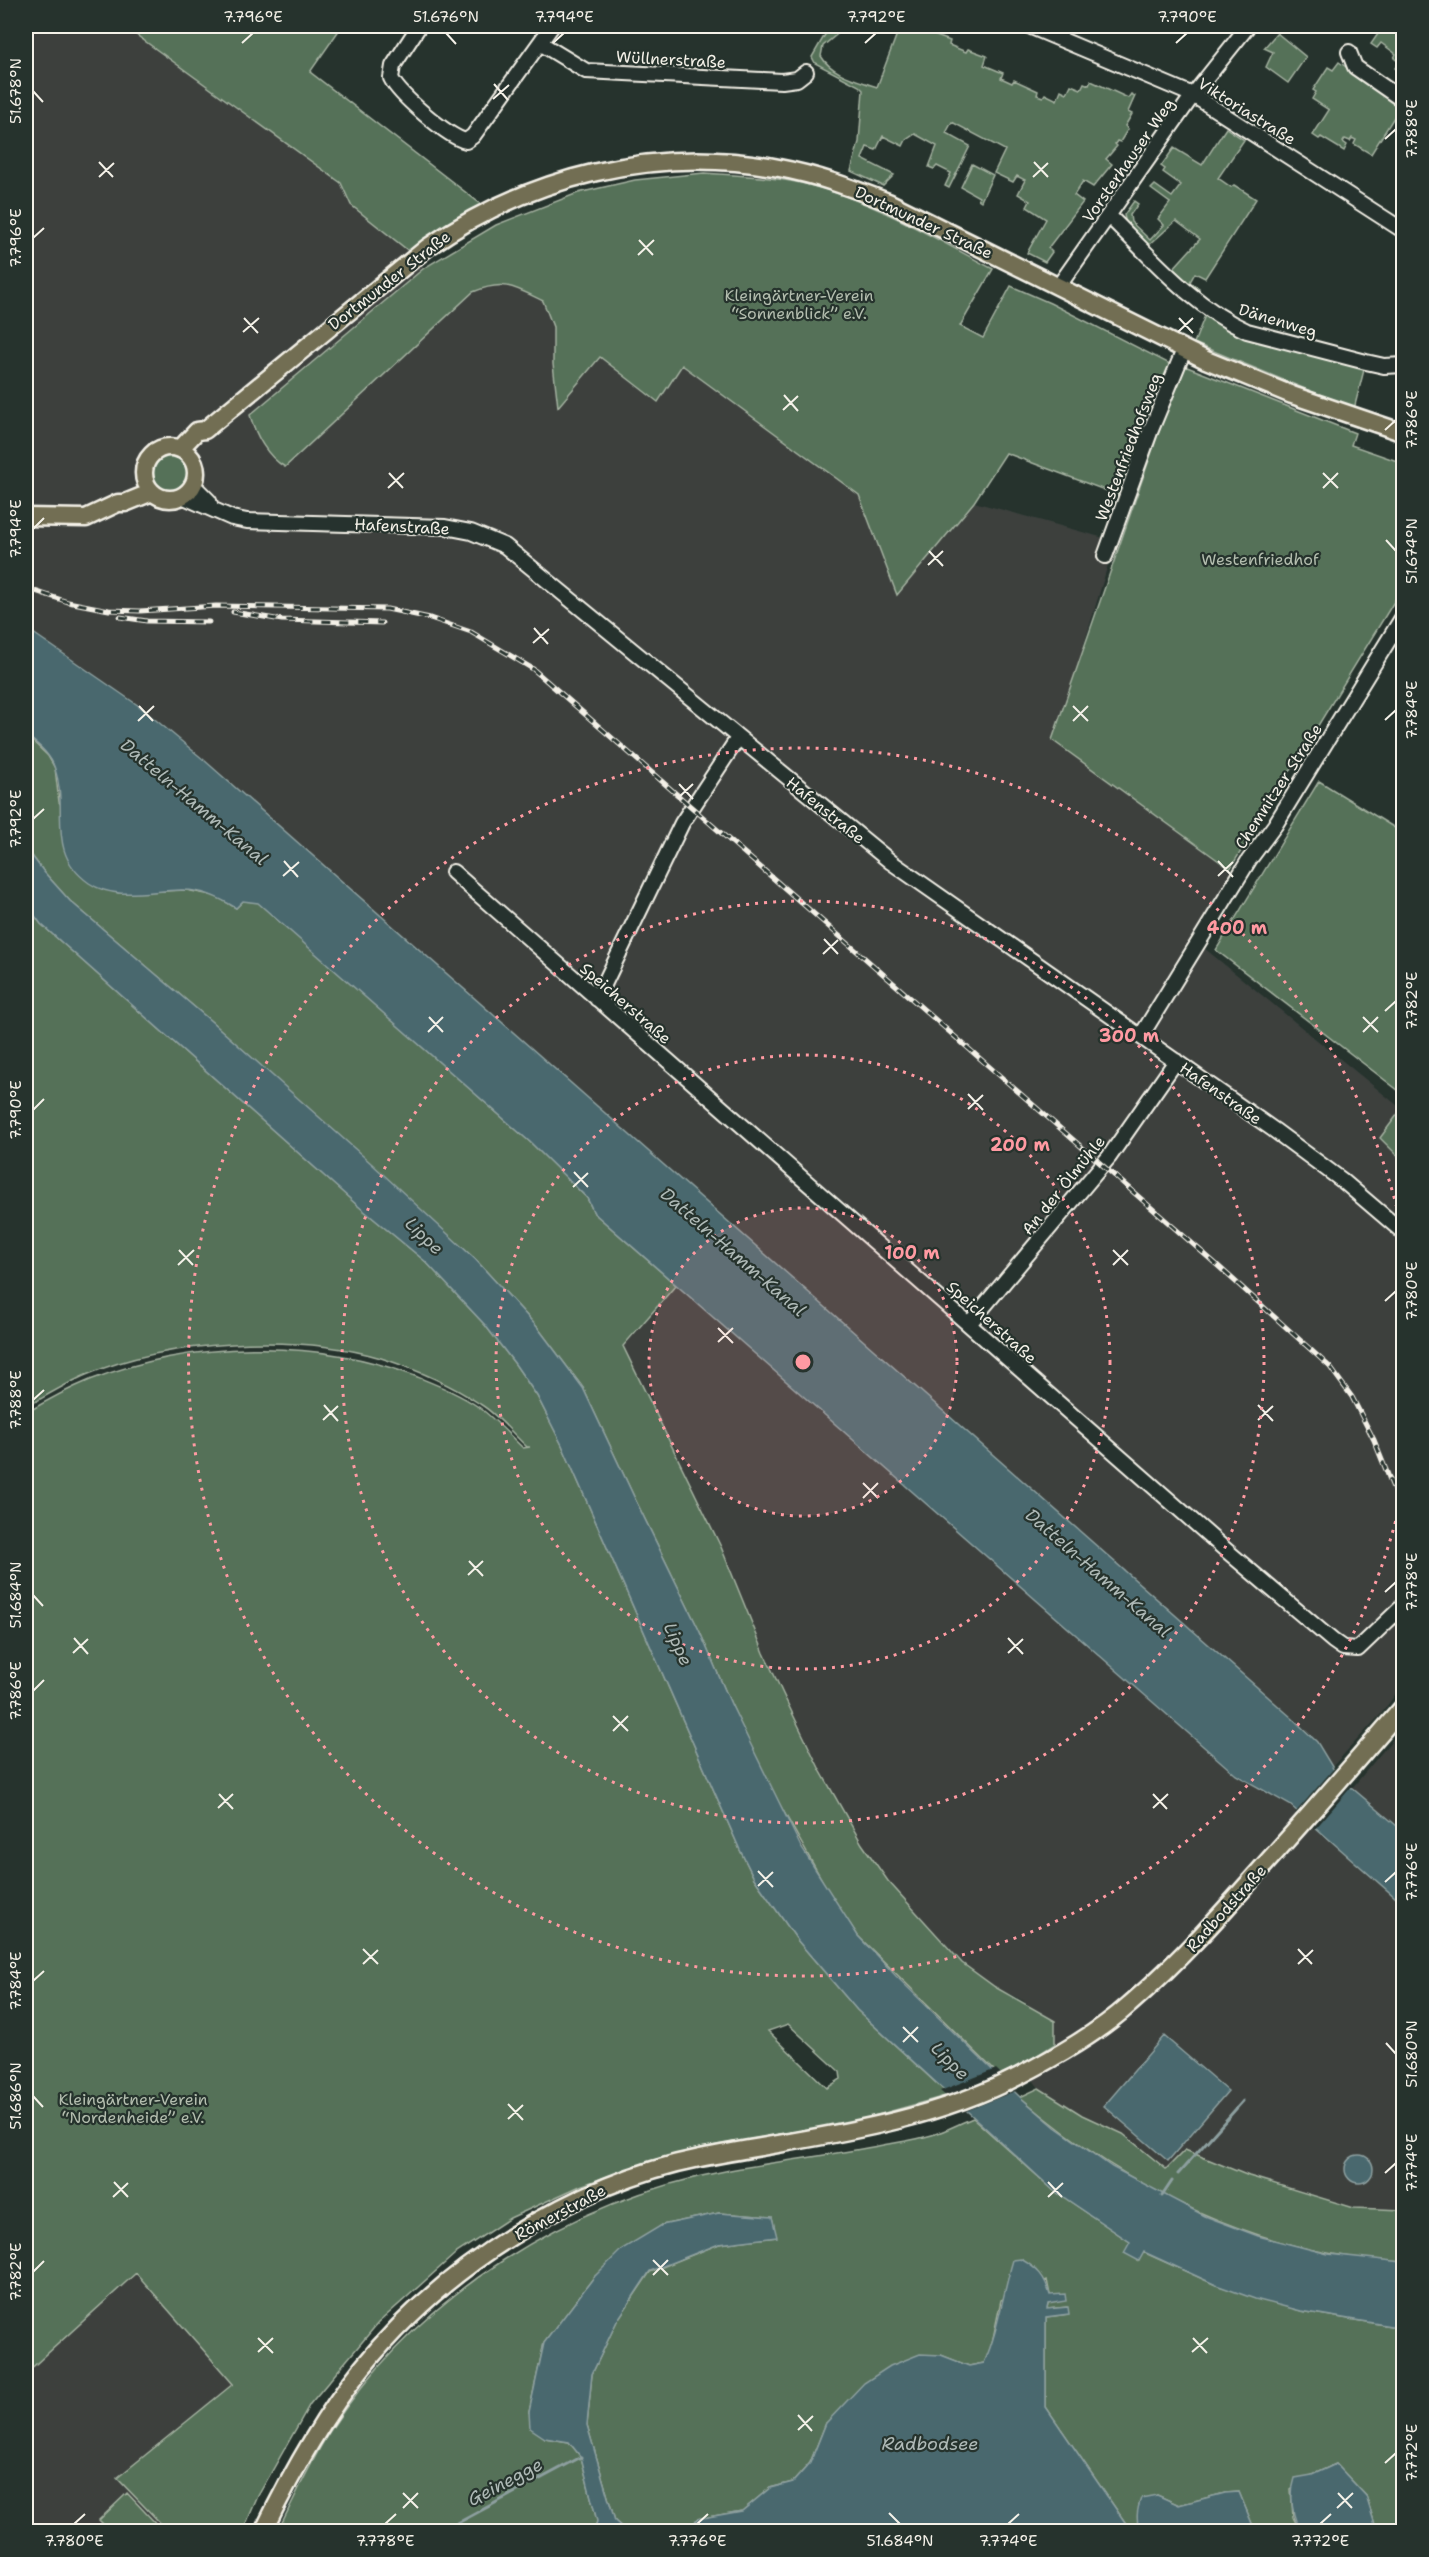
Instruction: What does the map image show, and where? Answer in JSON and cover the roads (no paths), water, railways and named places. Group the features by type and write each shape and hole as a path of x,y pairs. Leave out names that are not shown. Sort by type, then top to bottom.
{"main road":[{"name":"Dortmunder Straße","path":"185,452 197,431 205,430 419,254 451,231 496,206 563,180 617,168 684,160 778,168 829,180 888,202 1184,350 1292,395 1404,433"},
{"path":"172,447 185,452 196,473 188,490 166,499 148,485 146,462 157,450 172,447"},
{"path":"26,518 86,518 118,503 120,497 148,485"},
{"name":"Radbodstraße","path":"1018,2076 1086,2037 1128,2007 1196,1942 1404,1706"},
{"name":"Römerstraße","path":"263,2532 315,2436 365,2364 395,2331 444,2285 502,2243 585,2196 658,2169 696,2159 842,2133 953,2103 1018,2076"}],"street":[{"path":"419,26 393,66 391,78 427,116 466,141 470,139 552,26"},
{"name":"Viktoriastraße","path":"1029,26 1193,96 1403,230"},
{"name":"Vorsterhauser Weg","path":"1058,287 1193,96 1248,26"},
{"name":"Wüllnerstraße","path":"540,43 586,71 782,81 797,79 806,72"},
{"path":"1349,52 1355,67 1404,101"},
{"name":"Dänenweg","path":"1109,216 1202,305 1231,324 1247,331 1366,362 1384,366 1404,365"},
{"name":"Westenfriedhofsweg","path":"1105,556 1150,432 1184,350"},
{"name":"Hafenstraße","path":"188,490 204,506 211,507 232,518 247,521 440,526 494,540 505,546 891,862 1141,1036 1343,1181 1404,1233"},
{"name":"Chemnitzer Straße","path":"1141,1036 1249,860 1275,825 1404,615"},
{"path":"597,999 682,823 738,738"},
{"name":"Speicherstraße","path":"453,872 1227,1551 1343,1648 1358,1649 1364,1646 1404,1605"},
{"name":"An der Ölmühle","path":"969,1324 1109,1157 1176,1061"}],"water":[{"name":"Datteln-Hamm-Kanal","path":"26,628 139,706 204,760 1292,1718 1317,1742 1343,1785 1352,1788 1403,1831 1403,1904 1290,1805 1236,1775 594,1213 587,1198 530,1142 258,903 243,901 236,908 211,895 191,890 111,892 89,883 75,871 67,858 63,844 59,784 55,769 43,750 26,735"},
{"name":"Lippe","path":"26,848 70,901 212,1022 372,1164 475,1259 538,1328 583,1388 699,1630 731,1704 801,1847 858,1936 1020,2097 1055,2127 1112,2167 1205,2216 1258,2236 1328,2254 1403,2262 1403,2328 1301,2311 1255,2299 1216,2285 1144,2252 1139,2261 1124,2253 1130,2242 1053,2190 857,2010 798,1941 754,1878 562,1445 537,1396 515,1364 485,1325 426,1262 357,1205 41,924 26,904"},
{"path":"1164,2036 1228,2091 1168,2161 1104,2106"},
{"path":"1359,2155 1369,2159 1373,2169 1369,2179 1359,2183 1349,2179 1345,2169 1349,2159"},
{"path":"719,2213 772,2217 777,2237 719,2244 650,2271 617,2321 592,2374 587,2425 615,2521 626,2531 595,2531 597,2521 581,2457 569,2442 545,2438 530,2428 529,2412 544,2343 594,2277 622,2249 662,2225"},
{"name":"Radbodsee","path":"1021,2259 1040,2274 1050,2295 1065,2294 1066,2301 1048,2304 1047,2309 1068,2307 1069,2314 1046,2317 1046,2407 1131,2531 689,2531 697,2519 742,2511 770,2488 793,2482 810,2463 826,2423 864,2383 890,2366 920,2354 941,2355 969,2366 984,2363 997,2325 1013,2260"},
{"path":"1336,2464 1366,2496 1377,2531 1300,2531 1292,2505 1295,2478 1312,2475"},
{"path":"1239,2492 1255,2531 1141,2532 1139,2528 1137,2515 1141,2498 1157,2495 1179,2505 1225,2493"}],"waterway":[{"path":"1178,2174 1243,2101"},
{"path":"1162,2196 1172,2181"},
{"name":"Geinegge","path":"441,2532 581,2457"}],"railway":[{"path":"26,588 68,602 109,610 140,611 216,606 387,609 430,618 471,632 533,669 1217,1265 1330,1367 1352,1397 1374,1440 1404,1515"},
{"path":"233,612 282,620 382,623"},
{"path":"120,617 147,621 209,622"}],"park label":[{"name":"Kleingärtner-Verein “Sonnenblick” e.V.","path":"799,304"},
{"name":"Westenfriedhof","path":"1260,559"},
{"name":"Kleingärtner-Verein “Nordenheide” e.V.","path":"133,2108"}]}
